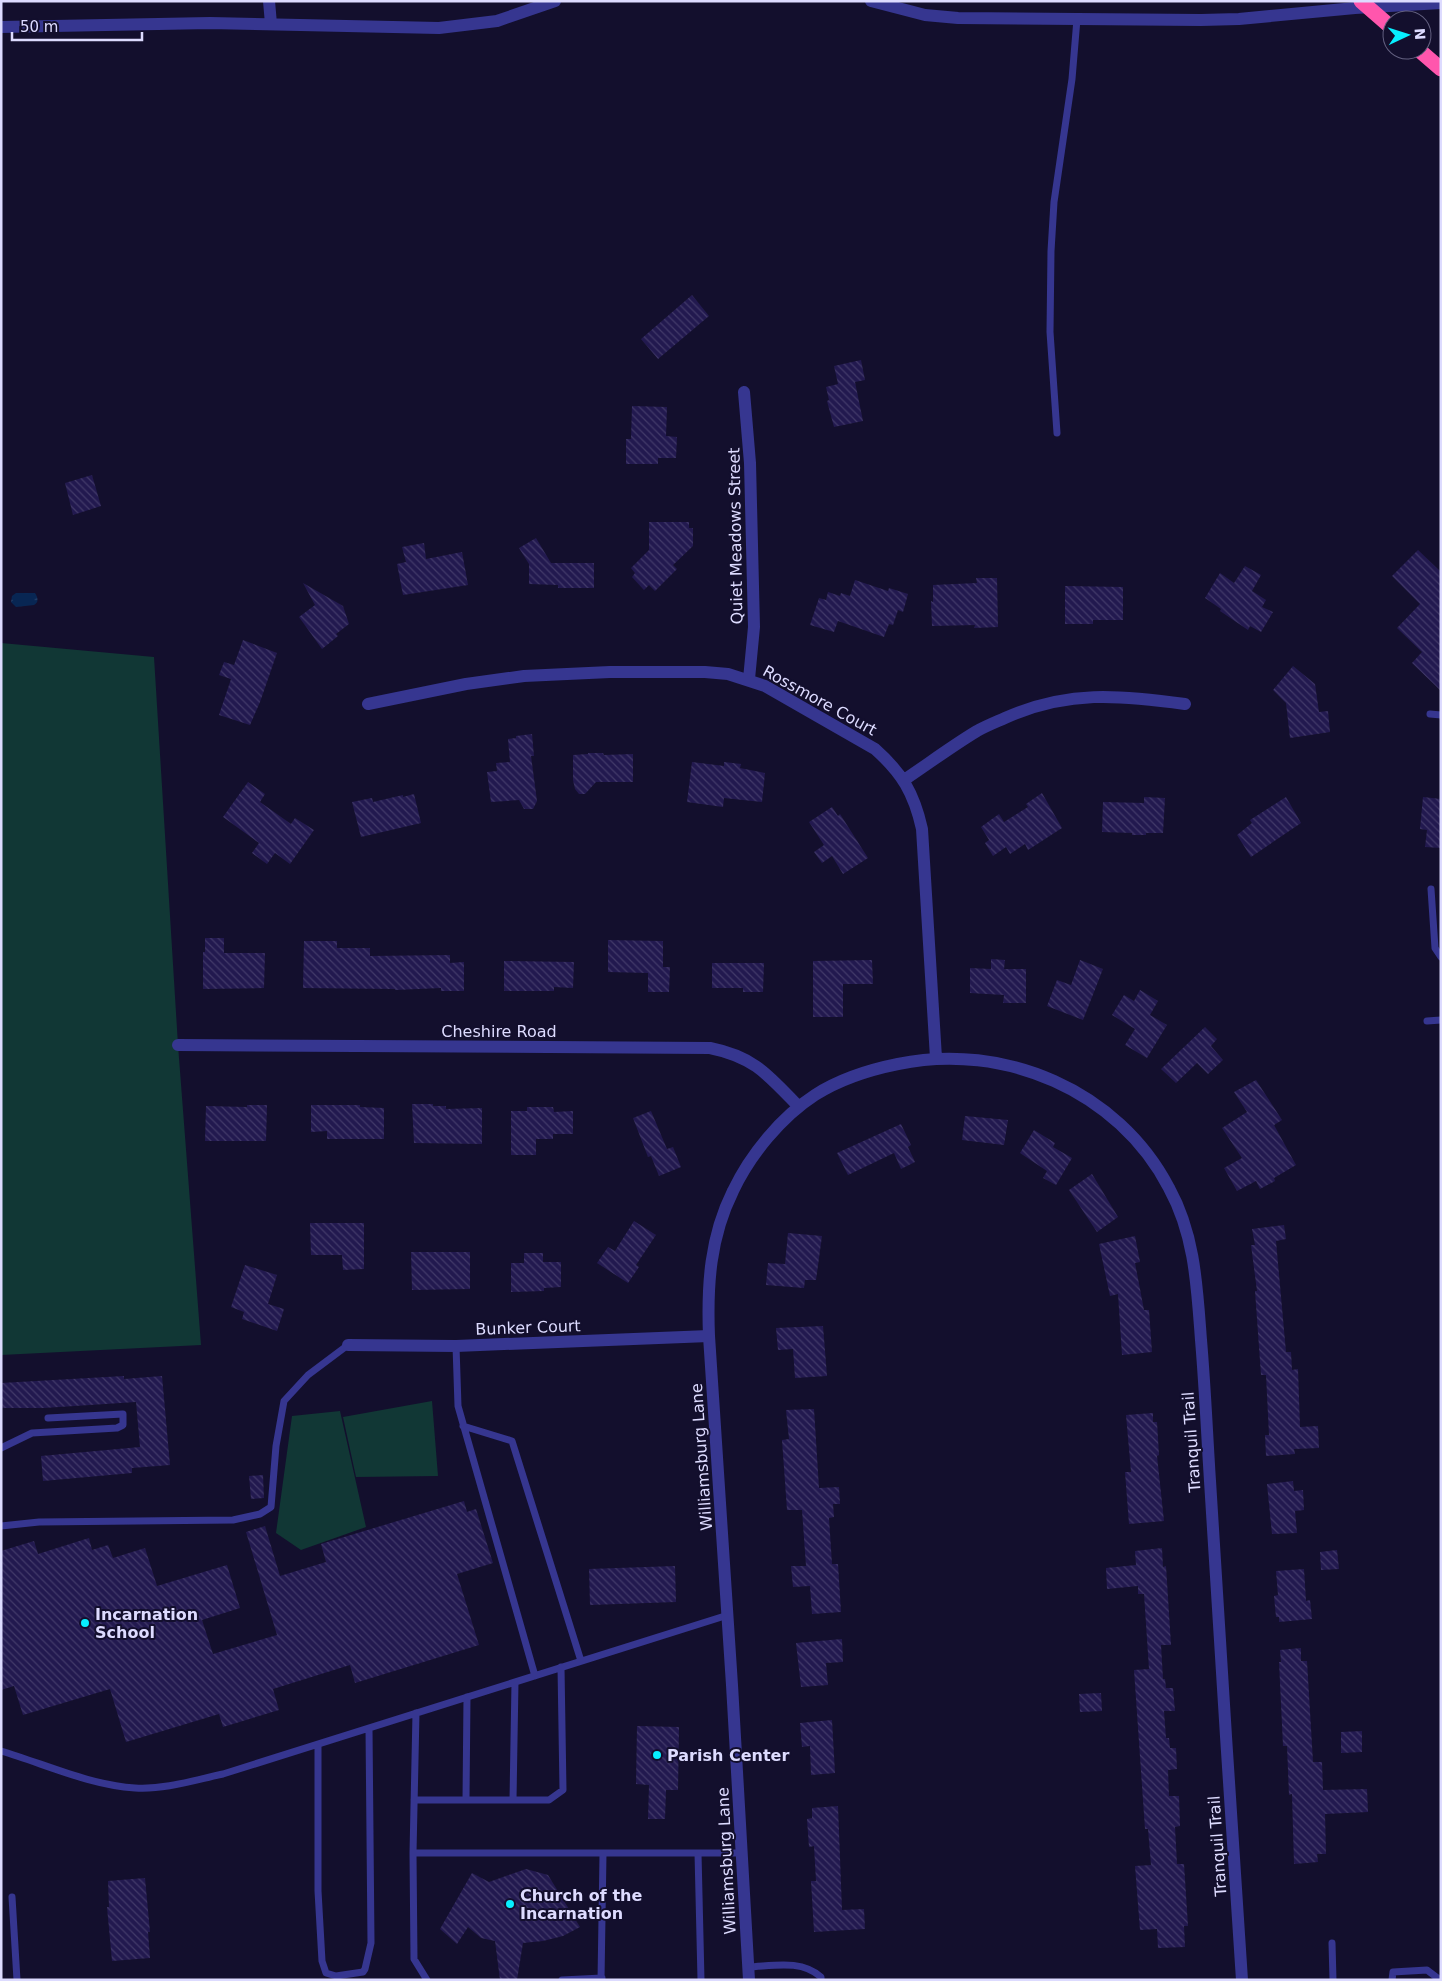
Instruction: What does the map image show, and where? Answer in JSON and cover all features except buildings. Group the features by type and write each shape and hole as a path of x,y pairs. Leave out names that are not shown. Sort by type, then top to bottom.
{"highway":[{"path":"1361,1 1382,19"},
{"path":"1430,60 1441,69"}],"street":[{"path":"269,1 271,24"},
{"path":"1,27 210,23 446,28 497,21 554,1"},
{"path":"871,1 926,15 958,18 1077,19 1239,19 1355,8 1441,3"},
{"name":"Quiet Meadows Street","path":"744,392 750,463 754,617 749,679"},
{"name":"Rossmore Court","path":"368,704 466,684 524,676 610,672 705,672 728,674 749,679 782,694 875,749 890,762 904,780 917,809 922,829 936,1058"},
{"path":"904,780 979,730 1034,706 1094,696 1144,698 1185,704"},
{"name":"Cheshire Road","path":"178,1045 710,1048 746,1059 766,1072 799,1107"},
{"name":"Williamsburg Lane","path":"749,1973 707,1296 715,1238 724,1210 735,1187 757,1152 799,1107 815,1095 847,1078 872,1069 936,1058"},
{"name":"Tranquil Trail","path":"936,1058 991,1061 1026,1069 1061,1083 1093,1102 1117,1120 1137,1140 1154,1162 1170,1188 1190,1241 1196,1269 1242,1980"},
{"name":"Bunker Court","path":"348,1345 456,1346 709,1336"}],"lane":[{"path":"1057,433 1050,332 1051,251 1054,202 1072,79 1077,19"},
{"path":"1430,714 1441,715"},
{"path":"1431,889 1435,948 1441,957"},
{"path":"1427,1021 1441,1020"},
{"path":"1,1526 38,1522 233,1520 260,1514 272,1507 276,1446 284,1401 308,1375 348,1345"},
{"path":"456,1346 458,1406 535,1676"},
{"path":"1,1448 32,1433 117,1428 124,1425 123,1414 48,1418"},
{"path":"463,1426 512,1441 581,1661"},
{"path":"1,1751 37,1761 100,1784 137,1788 165,1786 223,1774 728,1615"},
{"path":"414,1800 549,1800 563,1790 562,1667"},
{"path":"513,1800 515,1682"},
{"path":"466,1800 467,1697"},
{"path":"416,1713 412,1853 414,1959 428,1980"},
{"path":"318,1744 318,1892 322,1961 326,1973 336,1976 363,1972 370,1943 369,1728"},
{"path":"412,1853 742,1853"},
{"path":"562,1980 602,1979 603,1854"},
{"path":"698,1854 701,1980"},
{"path":"12,1896 17,1980"},
{"path":"1332,1943 1333,1980"},
{"path":"749,1973 793,1964 814,1970 821,1977 821,1980"},
{"path":"1392,1980 1393,1972 1427,1970 1440,1980"}],"green space":[{"path":"1,643 154,657 178,1045 201,1345 1,1355"},
{"path":"432,1401 438,1476 356,1477 343,1417"},
{"path":"340,1411 366,1527 301,1550 276,1533 292,1416"}],"water":[{"path":"16,593 35,593 37,598 36,604 16,607 11,602 12,596"}],"place":[{"name":"Incarnation School","path":"85,1623"},
{"name":"Parish Center","path":"657,1755"},
{"name":"Church of the Incarnation","path":"510,1904"}]}
